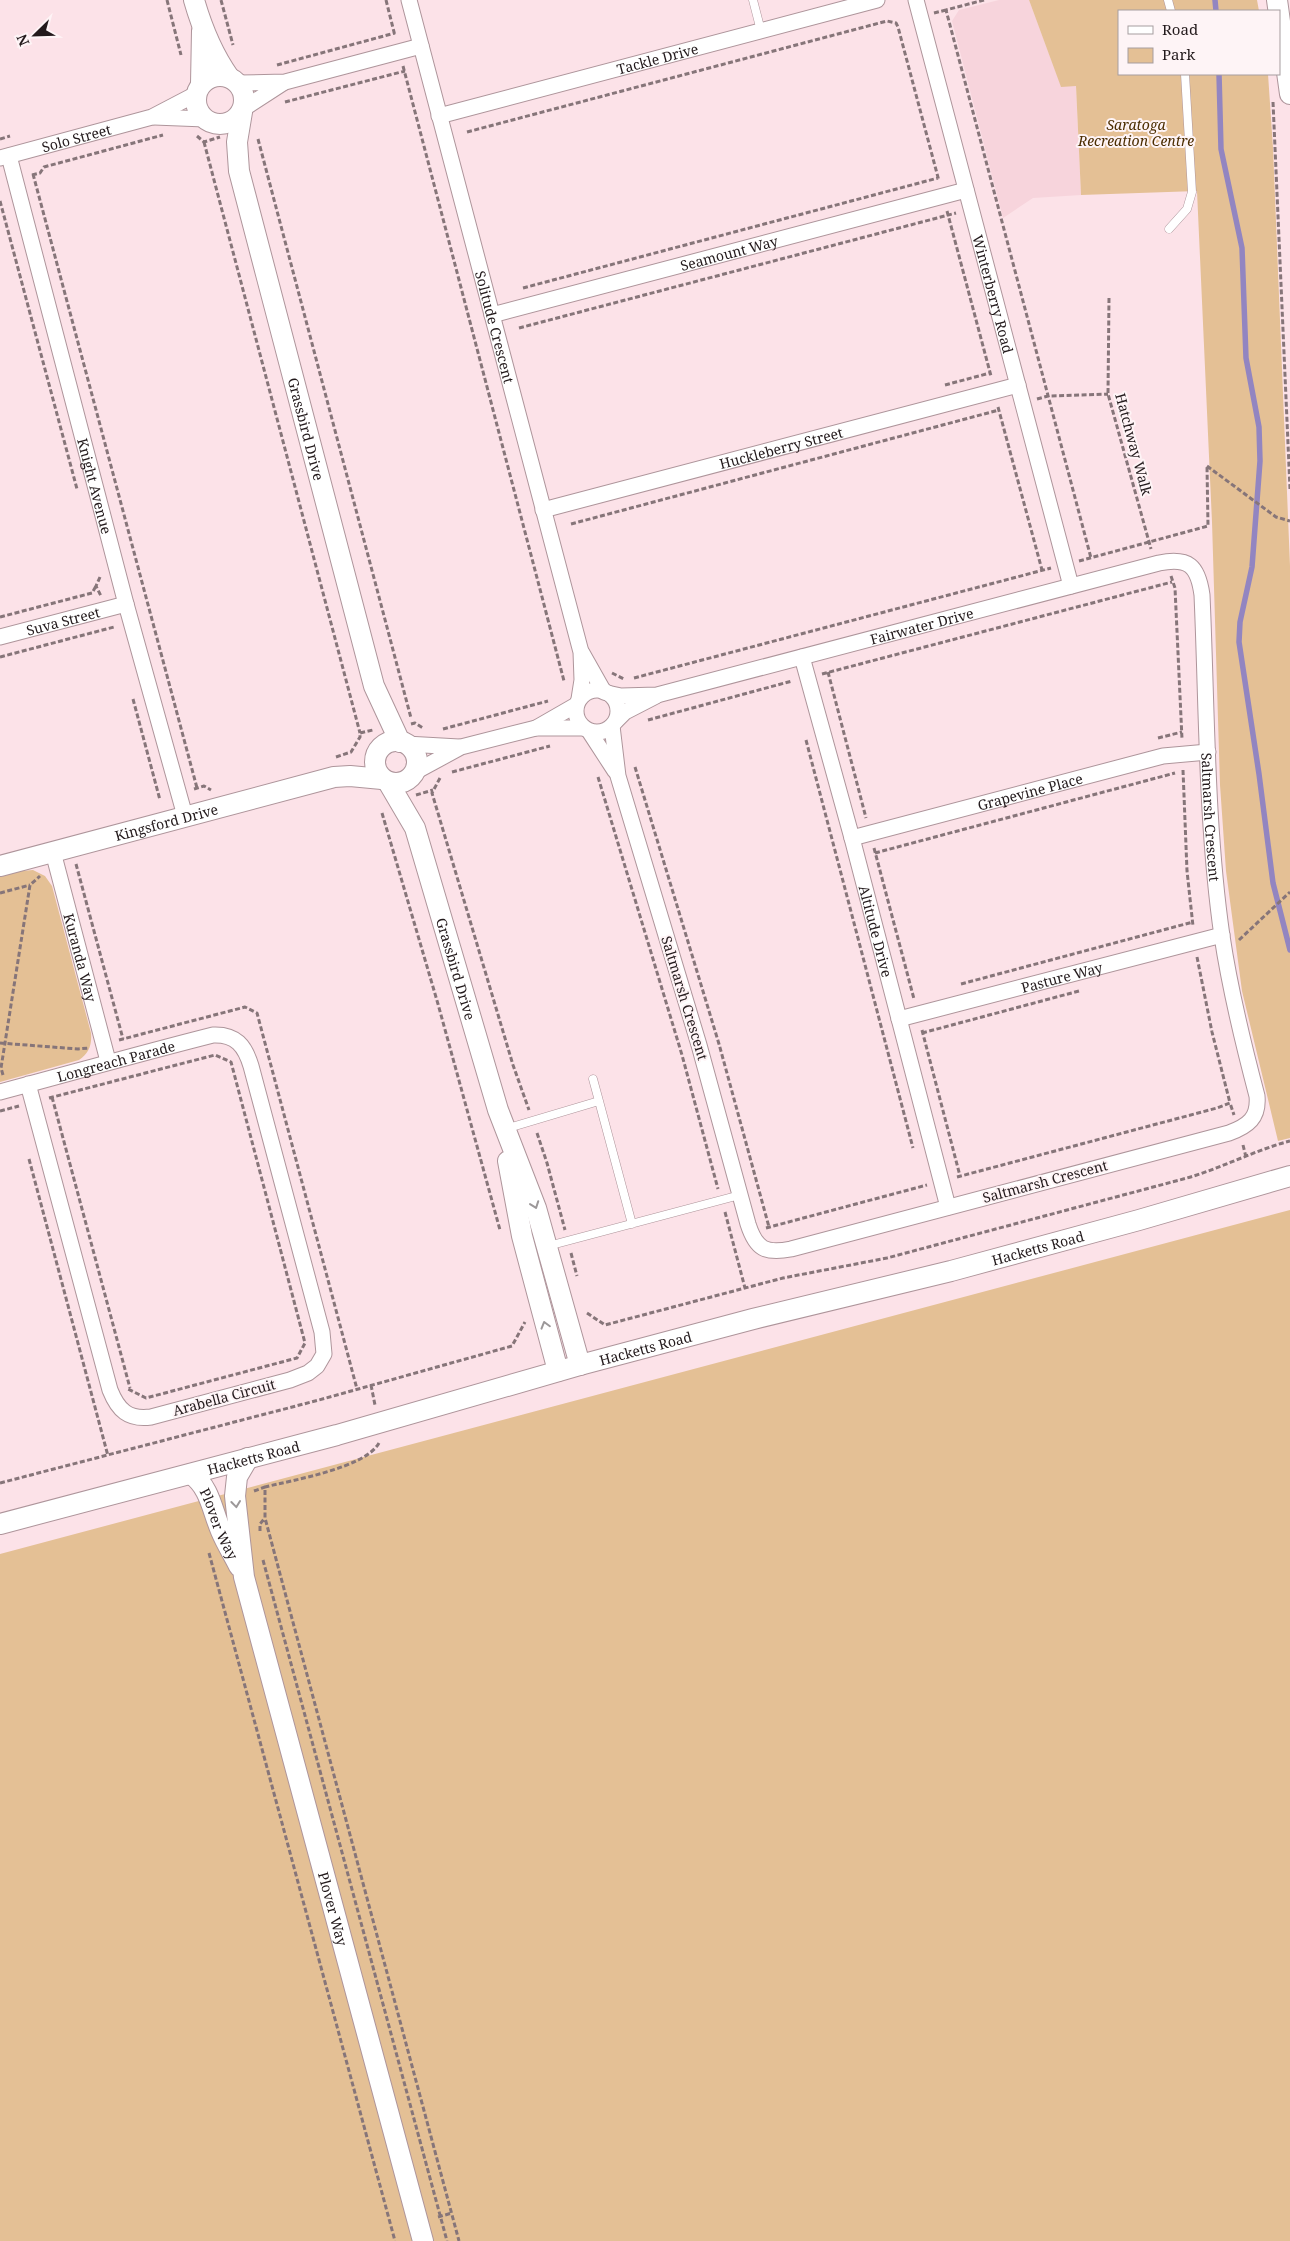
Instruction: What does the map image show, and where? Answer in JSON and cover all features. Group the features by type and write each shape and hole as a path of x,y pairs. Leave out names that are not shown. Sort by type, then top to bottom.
{"street":[{"path":"194,0 202,29 218,62 244,95 242,110"},
{"name":"Solitude Crescent","path":"409,0 581,652 582,680 578,702"},
{"name":"Tackle Drive","path":"439,116 877,0"},
{"name":"Winterberry Road","path":"916,0 1071,586"},
{"path":"1280,25 1285,89"},
{"path":"202,29 197,108 210,121 230,122 242,110 285,82"},
{"path":"199,89 214,76 234,80 285,82 421,46"},
{"name":"Solo Street","path":"4,157 152,117 199,89"},
{"name":"Grassbird Drive","path":"242,110 237,142 239,171 374,686 377,753"},
{"name":"Solo Street","path":"152,117 210,121"},
{"name":"Grassbird Drive","path":"210,121 239,171"},
{"name":"Knight Avenue","path":"4,157 185,816"},
{"name":"Seamount Way","path":"492,315 966,190"},
{"name":"Huckleberry Street","path":"543,510 1018,385"},
{"name":"Fairwater Drive","path":"605,692 621,696 657,695 1161,563 1185,562"},
{"name":"Saltmarsh Crescent","path":"618,776 699,1045 751,1232 755,1241 763,1248 781,1251 1239,1129 1246,1125 1254,1116 1257,1104 1222,935 1217,892 1208,752 1202,595 1199,576 1192,566 1185,562"},
{"name":"Suva Street","path":"0,637 126,604"},
{"name":"Solitude Crescent","path":"581,652 605,692"},
{"name":"Altitude Drive","path":"802,657 852,838 948,1207"},
{"name":"Grassbird Drive","path":"374,686 403,743"},
{"path":"536,728 578,702 590,691 605,692 612,697 618,708 614,723 618,776"},
{"name":"Fairwater Drive","path":"614,723 625,712 657,695"},
{"path":"578,702 576,718 618,776"},
{"path":"461,747 388,743 377,753 375,769 385,781 400,783 461,747 536,728 601,732 614,723"},
{"path":"403,743 411,748 417,759 413,774"},
{"name":"Grapevine Place","path":"852,838 1163,756 1208,752"},
{"name":"Kingsford Drive","path":"334,777 377,753"},
{"name":"Grassbird Drive","path":"413,774 415,828 498,1110 536,1208 548,1246 580,1365"},
{"name":"Kingsford Drive","path":"0,866 56,861 185,816 334,777 350,776 385,781"},
{"name":"Grassbird Drive","path":"385,781 415,828"},
{"name":"Kuranda Way","path":"56,861 108,1061"},
{"name":"Pasture Way","path":"899,1018 1222,935"},
{"name":"Longreach Parade","path":"4,1091 108,1061 214,1035 231,1037"},
{"name":"Arabella Circuit","path":"28,1084 111,1393 117,1406 128,1415 143,1418 150,1417 300,1377 314,1370 324,1354 322,1332 251,1066 242,1045 231,1037"},
{"name":"Grassbird Drive","path":"498,1110 522,1236 558,1372"},
{"name":"Hacketts Road","path":"0,1524 379,1423 580,1365 753,1319 951,1271 1290,1176"},
{"name":"Plover Way","path":"248,1458 237,1478 235,1496 244,1577 423,2241"},
{"name":"Plover Way","path":"191,1474 200,1480 221,1531 244,1577"}],"lane":[{"path":"753,0 761,31"},
{"path":"1169,229 1187,209 1192,192 1184,75"},
{"path":"593,1079 632,1224"},
{"path":"505,1129 599,1101"},
{"path":"548,1246 740,1195"}],"path":[{"path":"167,0 184,63"},
{"path":"221,0 234,48"},
{"path":"386,0 565,684"},
{"path":"984,0 946,10 1091,558"},
{"path":"467,132 887,21 896,23 1042,570"},
{"path":"274,65 395,33"},
{"path":"276,105 405,71"},
{"path":"1285,89 1290,489"},
{"path":"0,139 18,134"},
{"path":"258,138 413,723"},
{"path":"204,142 360,733"},
{"path":"33,174 197,788"},
{"path":"519,289 938,178"},
{"path":"519,328 997,202"},
{"path":"466,302 487,297"},
{"name":"Hatchway Walk","path":"1109,298 1108,394 1161,563"},
{"path":"1022,403 1048,396 1108,394"},
{"path":"570,524 999,410"},
{"path":"1208,526 1207,466 1276,517 1290,521"},
{"path":"1161,539 1161,563 1175,588 1187,871 1195,942 1212,1032 1246,1157"},
{"path":"645,721 1172,582"},
{"path":"0,617 92,593 96,586"},
{"path":"0,657 114,627"},
{"path":"828,672 960,1176"},
{"path":"806,739 916,1157"},
{"path":"548,1162 513,1065 432,794 443,774 551,745"},
{"path":"875,853 1183,771"},
{"path":"596,772 682,1055 745,1288"},
{"path":"380,804 438,1004 502,1238"},
{"path":"0,893 30,885 56,861 76,864 123,1039"},
{"path":"18,1117 4,1091 1,1068 30,885"},
{"path":"1262,918 1290,892"},
{"path":"952,986 1193,922"},
{"path":"913,996 923,994"},
{"path":"0,1043 78,1049 104,1044"},
{"path":"92,1398 130,1388 146,1398 297,1358 305,1343 231,1062 215,1055 52,1098 130,1388"},
{"path":"732,1237 1230,1103"},
{"path":"585,1306 587,1315 605,1325 783,1278 887,1258 1187,1178 1290,1141"},
{"path":"28,1154 108,1456"},
{"path":"921,1176 924,1186"},
{"path":"0,1483 108,1456 512,1346 526,1322 525,1316"},
{"path":"235,1496 353,1463 376,1448 381,1439 371,1385"},
{"path":"265,1487 265,1518 459,2241"},
{"path":"259,1535 260,1524 265,1518"},
{"path":"206,1544 395,2241"},
{"path":"262,1555 446,2241"}],"shaded area":[{"path":"999,0 1029,0 1061,86 1076,86 1081,195 1033,198 1003,218 952,21 959,10"}],"green space":[{"name":"Saratoga Recreation Centre","path":"1029,0 1257,0 1259,10 1118,10 1118,75 1268,75 1273,148 1290,566 1290,1138 1278,1141 1242,991 1226,871 1220,785 1212,522 1197,191 1081,195 1076,86 1061,87"},
{"path":"33,870 45,876 52,886 91,1033 91,1041 87,1052 79,1060 0,1082 0,876"},
{"path":"1290,1210 1290,2241 0,2241 0,1554"}],"waterway":[{"path":"1215,0 1216,10"},
{"path":"1219,75 1221,149 1242,248 1246,358 1259,427 1260,461 1252,567 1240,622 1239,642 1273,883 1290,950"}]}
